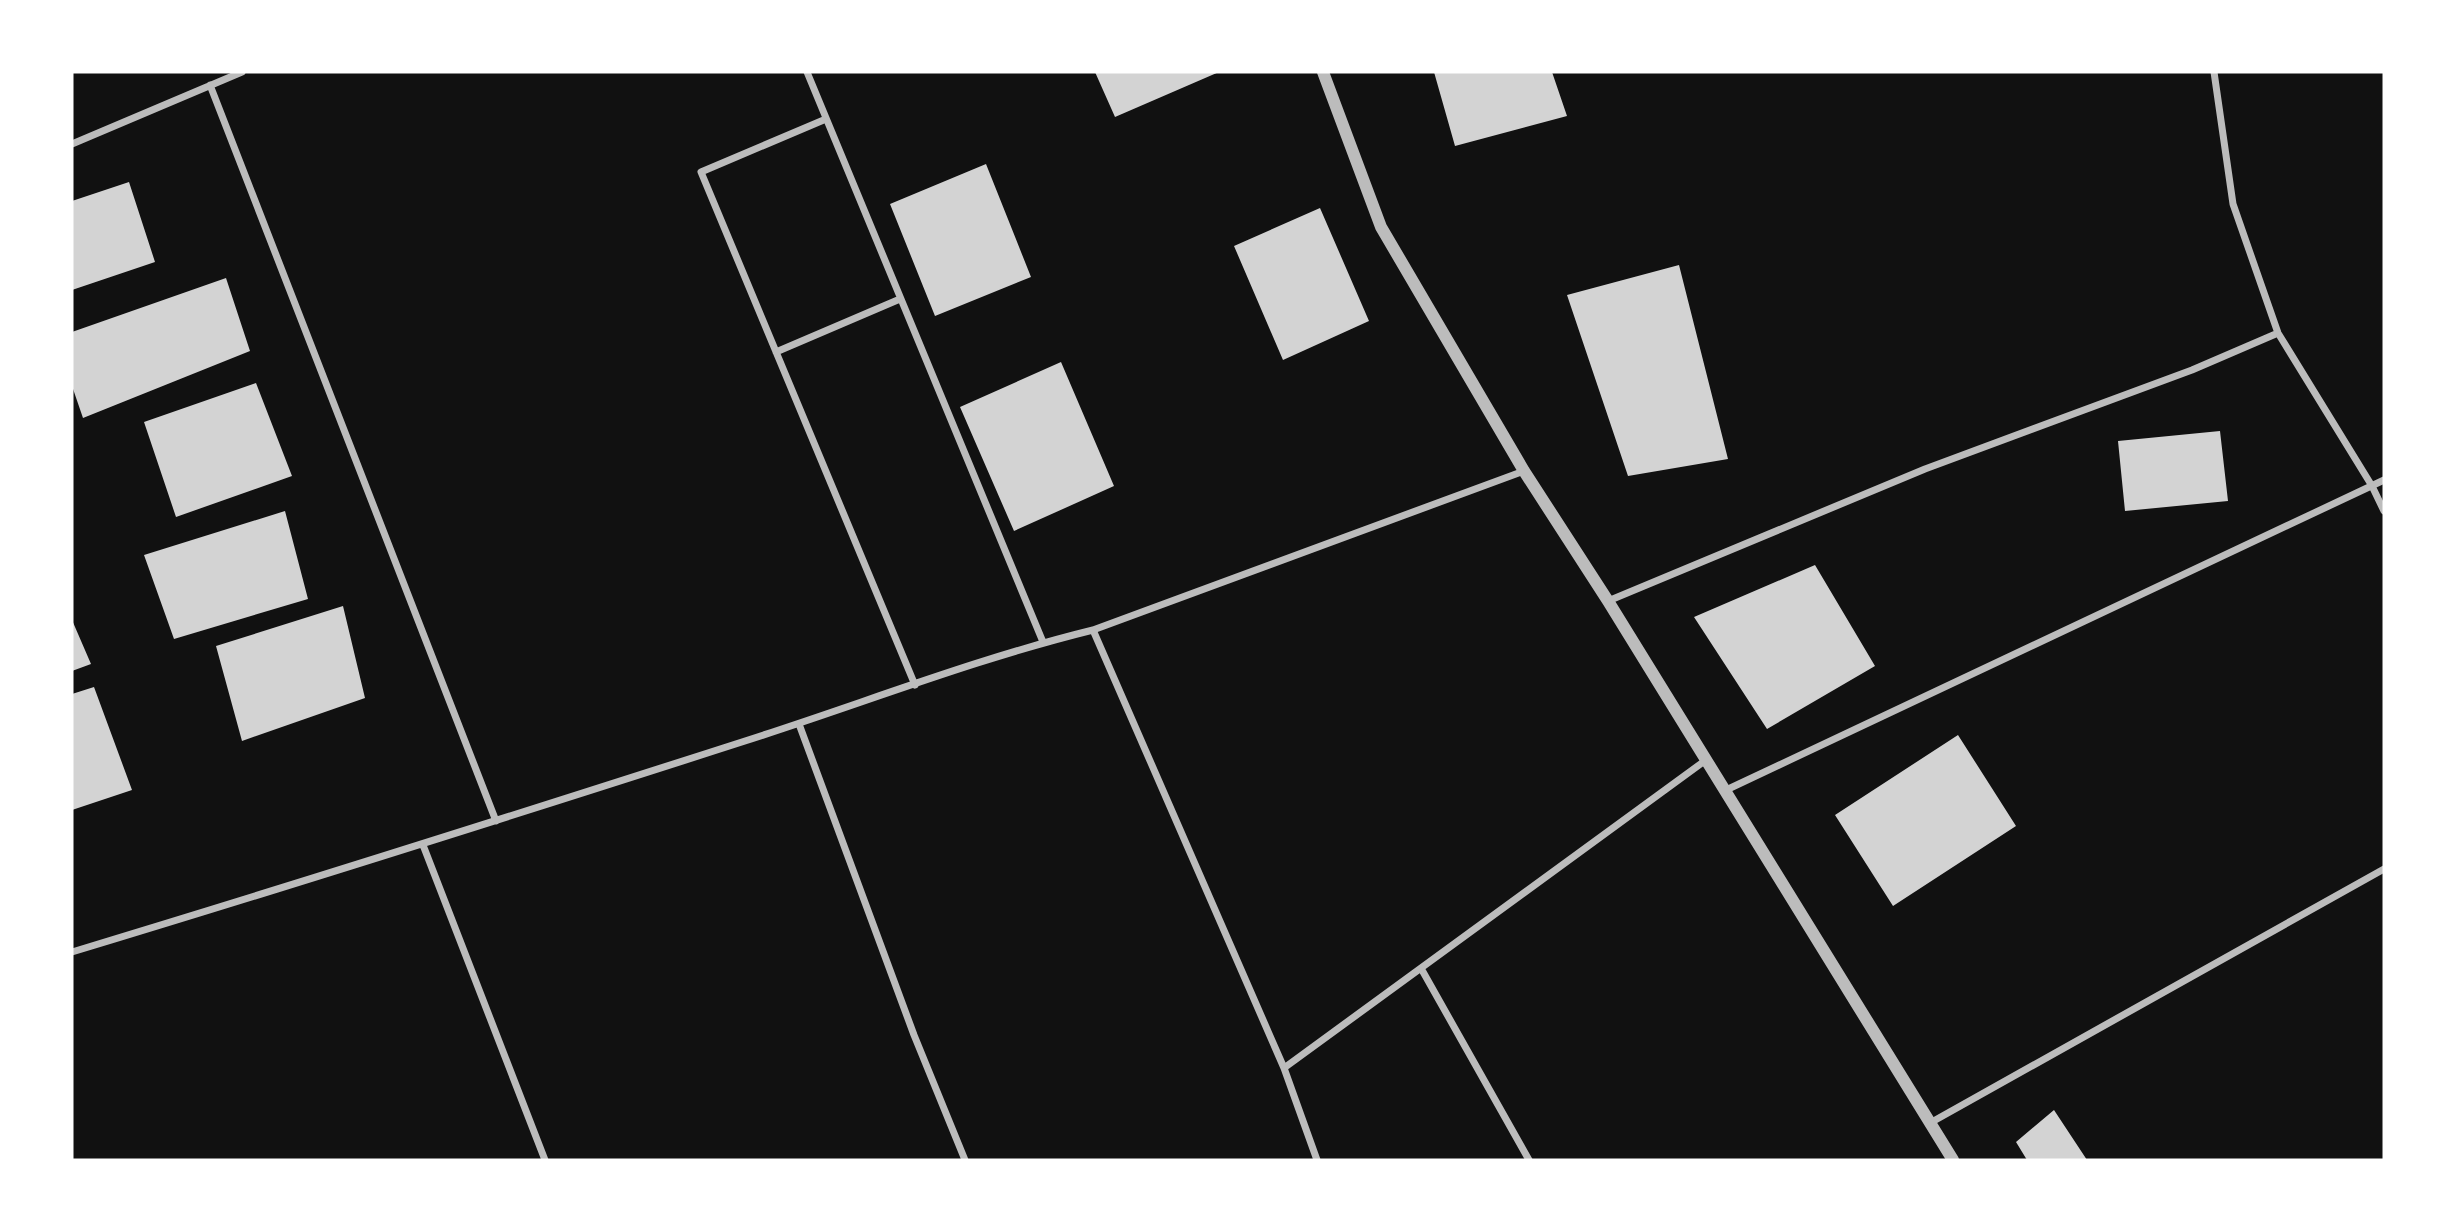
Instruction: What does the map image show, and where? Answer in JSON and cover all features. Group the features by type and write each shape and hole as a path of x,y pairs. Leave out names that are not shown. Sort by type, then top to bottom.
{"street":[{"path":"72,144 242,72"},
{"path":"807,72 1043,642"},
{"path":"1323,72 1381,227 1524,471 1608,601 1953,1160"},
{"path":"2214,72 2233,204 2278,333 2384,510"},
{"path":"210,85 496,821"},
{"path":"826,120 701,172 915,685"},
{"path":"776,352 900,299"},
{"path":"1608,601 1925,469 2192,370 2278,333"},
{"path":"72,952 423,845 1043,642 1093,630 1524,471"},
{"path":"1724,791 2384,480"},
{"path":"1093,630 1284,1068 1317,1160"},
{"path":"799,724 914,1035 965,1160"},
{"path":"1284,1068 1422,970 1706,760"},
{"path":"423,845 545,1160"},
{"path":"1930,1123 2384,869"},
{"path":"1422,970 1529,1160"}],"building":[{"path":"1095,72 1219,72 1115,117"},
{"path":"1434,72 1552,72 1567,116 1455,146"},
{"path":"986,164 1031,277 935,316 890,204"},
{"path":"129,182 155,262 72,290 72,201"},
{"path":"1320,208 1369,321 1283,360 1234,246"},
{"path":"1679,265 1728,459 1628,476 1567,295"},
{"path":"226,278 250,351 83,418 72,386 72,332"},
{"path":"1061,362 1114,486 1014,531 960,407"},
{"path":"256,383 292,476 176,517 144,422"},
{"path":"2220,431 2228,501 2125,511 2118,441"},
{"path":"285,511 308,599 174,639 144,555"},
{"path":"1815,565 1875,666 1767,729 1694,617"},
{"path":"343,606 365,698 242,741 216,646"},
{"path":"72,620 91,664 72,671"},
{"path":"94,687 132,790 72,810 72,694"},
{"path":"1958,735 2016,826 1893,906 1835,815"},
{"path":"2054,1110 2087,1160 2027,1160 2016,1142"}]}
